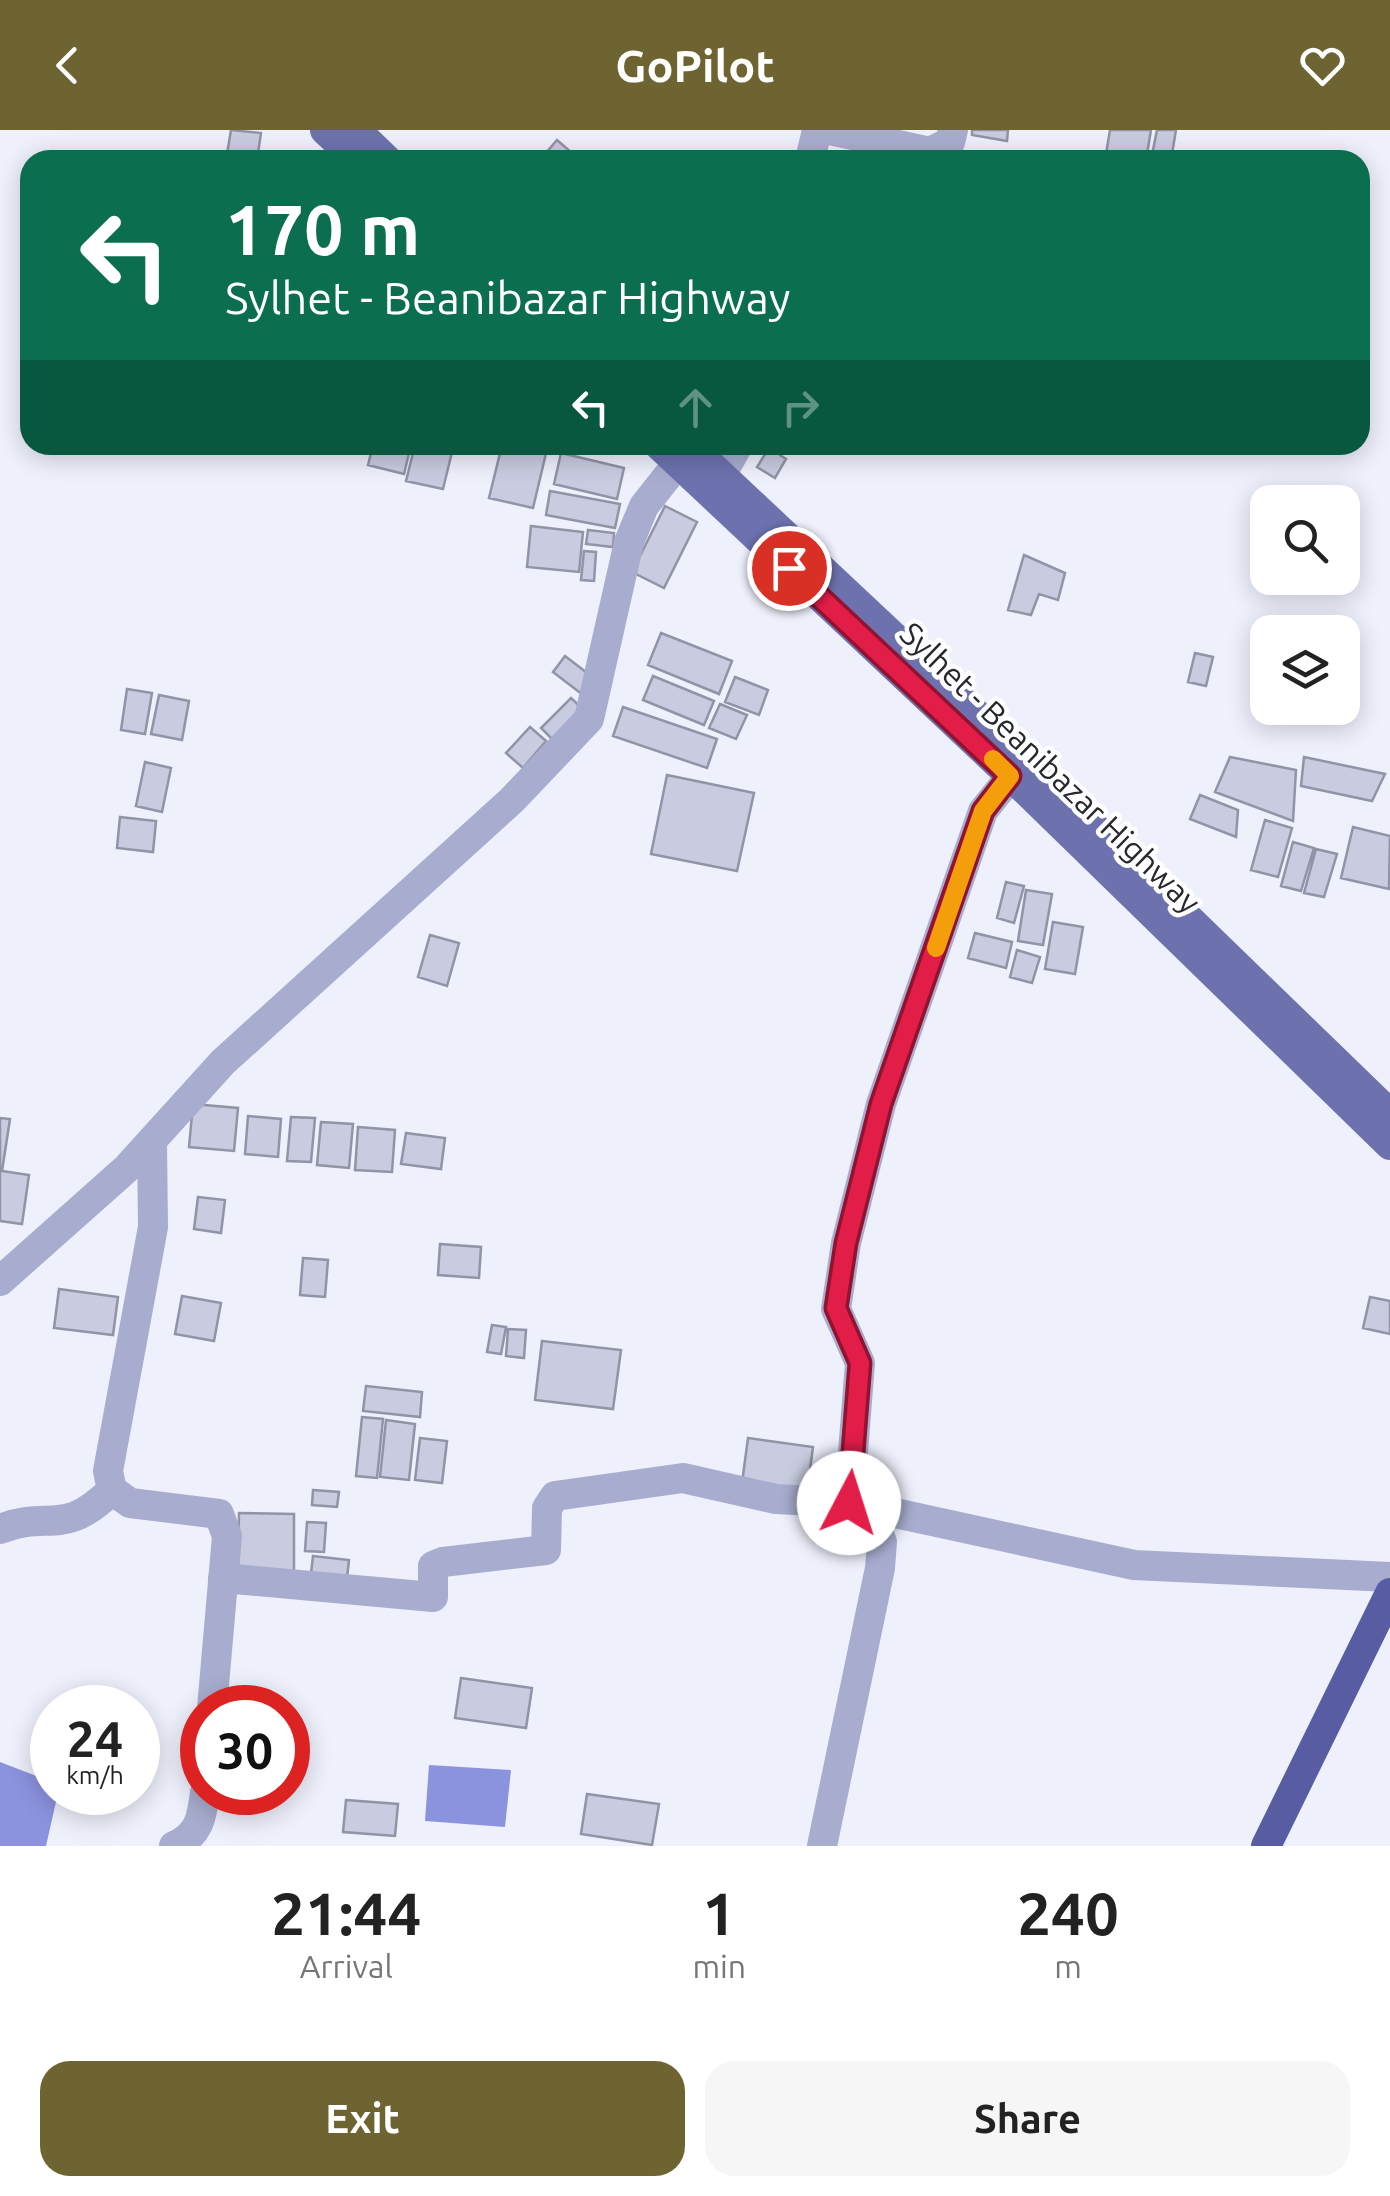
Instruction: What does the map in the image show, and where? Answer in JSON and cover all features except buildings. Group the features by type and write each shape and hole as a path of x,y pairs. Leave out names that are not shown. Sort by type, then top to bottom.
{"highway":[{"path":"1266,1846 1390,1593"}],"main road":[{"path":"325,130 370,145"},
{"name":"Sylhet - Beanibazar Highway","path":"679,455 1390,1145"},
{"name":"Sylhet - Beanibazar Highway","path":"683,455 722,474 1390,1114"}],"street":[{"path":"830,130 921,150"},
{"path":"934,150 950,142 953,130"},
{"path":"0,1281 152,1141 223,1062 499,812 589,719 629,542 673,455"},
{"path":"722,474 732,455"},
{"path":"822,1846 880,1568 882,1542 858,1505 860,1363 836,1308 846,1243 881,1104 983,811 1010,776"},
{"path":"152,1141 153,1227 108,1472 112,1490 130,1503 219,1514 227,1536 214,1685"},
{"path":"223,1578 433,1596 433,1566 442,1562 546,1550 548,1508 555,1496 683,1478 776,1499 858,1505 1134,1564 1390,1577"},
{"path":"0,1530 88,1513 112,1490"},
{"path":"174,1846 190,1839 202,1815"}],"water":[{"path":"0,1762 30,1774 30,1815 53,1815 46,1846 0,1846"},
{"path":"429,1765 511,1770 505,1827 425,1821"}],"slow traffic":[{"path":"936,948 983,811 1010,776 993,759"}],"route":[{"path":"789,568 1010,776 983,811 881,1104 846,1243 836,1308 841,1328 856,1349 860,1363 849,1503"}]}
